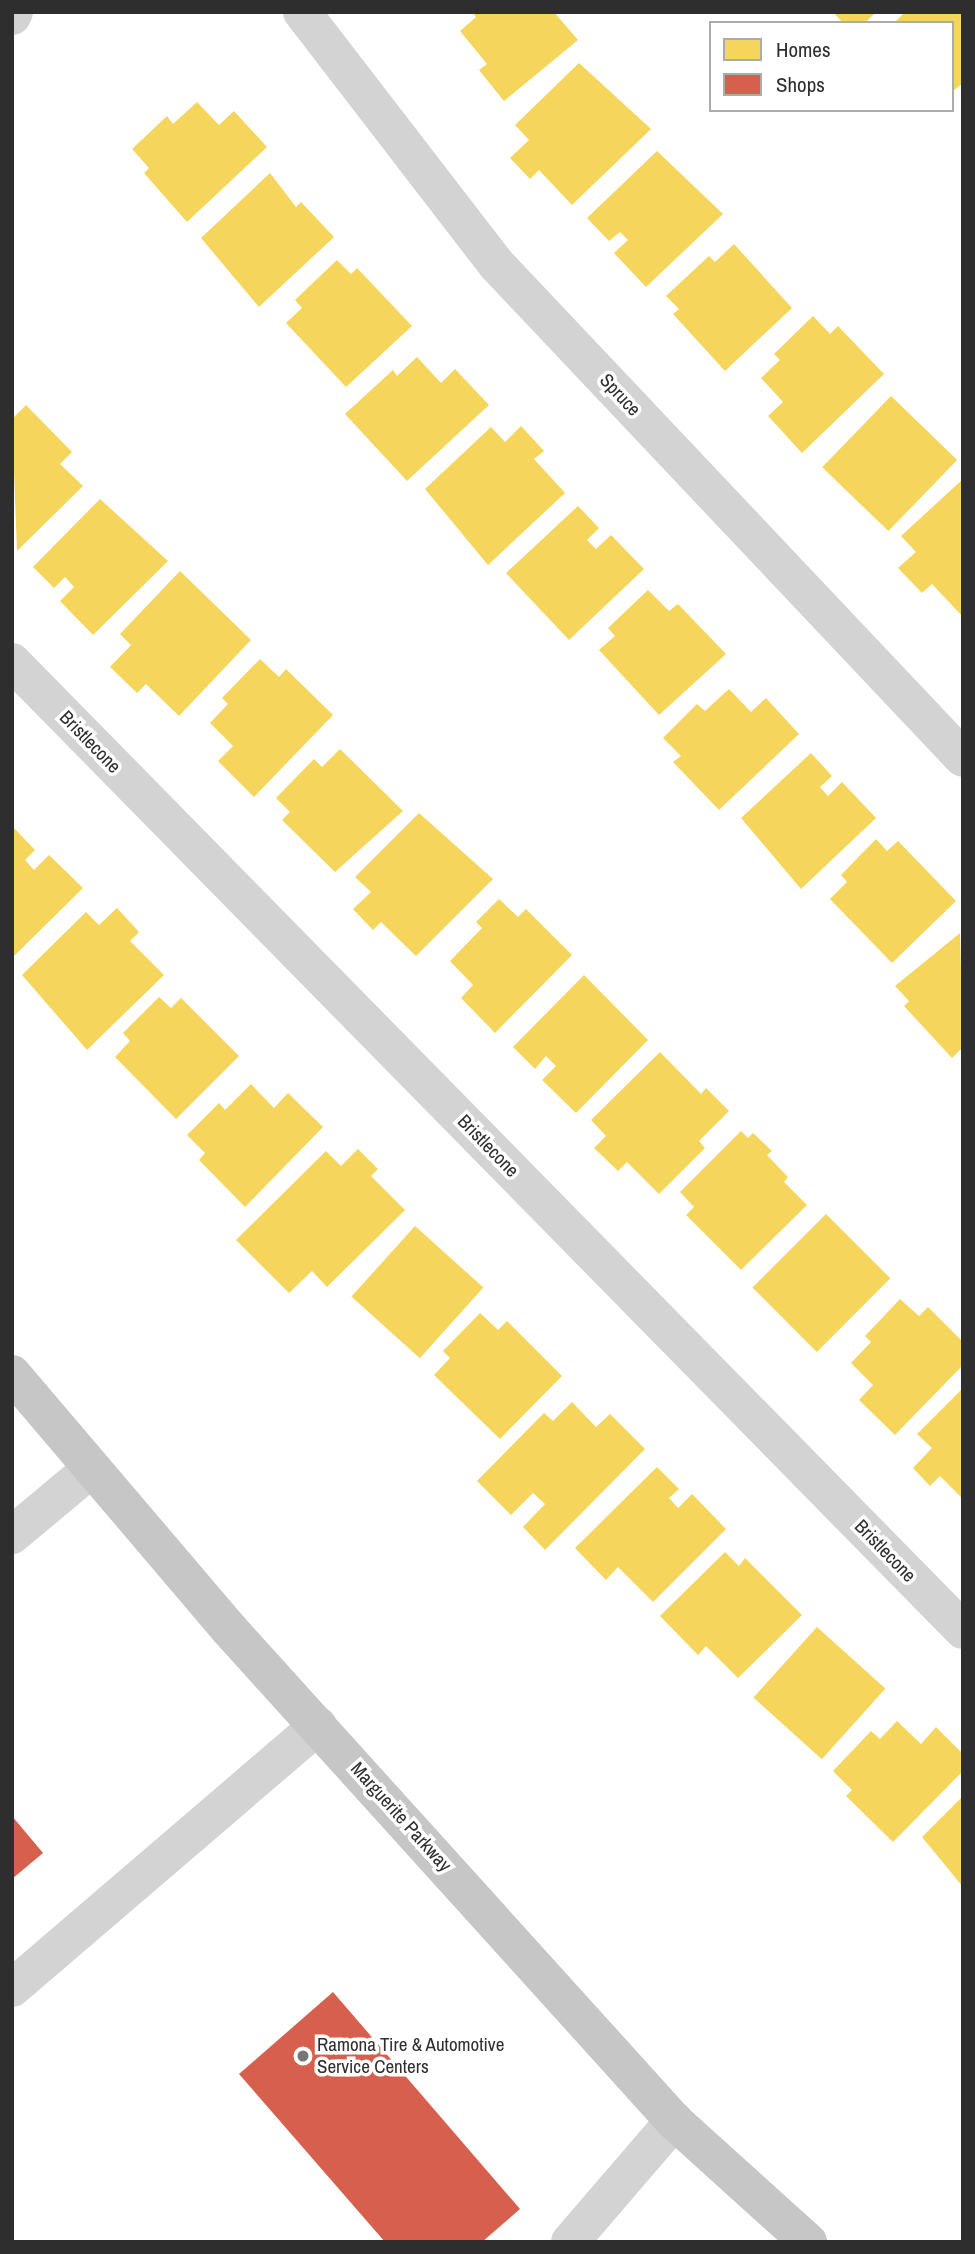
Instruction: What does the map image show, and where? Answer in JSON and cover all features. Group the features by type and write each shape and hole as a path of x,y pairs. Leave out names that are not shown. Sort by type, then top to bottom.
{"main road":[{"name":"Marguerite Parkway","path":"12,1374 318,1726 674,2121 808,2242"}],"street":[{"name":"Spruce","path":"302,12 497,265 963,758"},
{"name":"Bristlecone","path":"12,662 963,1630"},
{"path":"12,1535 92,1468"},
{"path":"12,1988 318,1726"},
{"path":"570,2242 674,2121"}],"building: Homes":[{"path":"472,12 554,12 578,40 504,101 479,70 487,64 460,31 476,17"},
{"path":"833,12 876,12 867,21 841,21"},
{"path":"905,12 963,12 963,83 954,90 954,21 896,21"},
{"path":"579,63 651,129 572,205 539,170 530,179 510,158 529,140 515,125"},
{"path":"197,102 219,125 234,111 267,147 187,222 144,173 149,168 132,149 167,116 173,124"},
{"path":"657,151 723,214 646,287 614,253 628,240 620,232 609,241 587,218"},
{"path":"270,173 296,207 301,202 334,237 259,307 201,238"},
{"path":"734,244 792,308 725,371 673,314 679,309 666,296 709,256 715,262"},
{"path":"337,260 351,274 357,268 412,326 346,387 286,323 302,308 295,300"},
{"path":"813,316 830,334 838,326 884,374 802,453 768,416 783,402 761,378 780,360 774,354"},
{"path":"417,357 441,383 455,369 489,405 407,481 345,414 393,370 397,376"},
{"path":"891,396 957,460 888,531 822,467"},
{"path":"26,405 72,452 60,464 83,486 17,551 12,419"},
{"path":"521,426 544,451 534,459 565,493 488,565 425,489 491,427 505,442"},
{"path":"963,479 963,617 932,584 922,593 898,568 916,552 901,536"},
{"path":"100,499 168,561 93,635 60,601 74,587 65,577 54,588 33,567"},
{"path":"578,506 599,528 587,540 596,549 611,535 644,569 569,640 506,573"},
{"path":"180,571 251,640 179,716 146,684 137,693 110,667 131,645 120,634"},
{"path":"648,590 669,611 678,604 726,654 659,715 599,650 615,636 608,628"},
{"path":"260,659 279,677 286,669 333,715 254,797 218,761 233,746 210,723 228,704 222,698"},
{"path":"729,689 751,712 766,698 799,734 719,810 673,762 681,756 663,738 697,704 705,711"},
{"path":"340,749 403,811 335,872 282,820 290,812 276,798 314,759 322,767"},
{"path":"811,753 832,776 820,787 828,796 842,782 876,818 801,889 741,818"},
{"path":"419,813 493,879 416,956 381,922 373,930 353,909 371,892 355,877"},
{"path":"14,828 35,850 25,860 34,870 49,855 83,888 12,958"},
{"path":"876,839 887,851 898,841 956,901 892,963 830,899 847,882 841,875"},
{"path":"499,899 518,917 526,909 572,955 495,1033 461,998 473,985 450,961 482,928 476,922"},
{"path":"117,908 139,932 130,941 164,975 87,1050 22,975 86,912 99,925"},
{"path":"960,933 963,1047 952,1058 904,1006 909,1001 895,986"},
{"path":"584,975 648,1040 576,1113 542,1080 556,1066 546,1056 535,1069 513,1047"},
{"path":"159,997 171,1008 181,998 239,1056 176,1119 115,1057 130,1041 123,1033"},
{"path":"660,1052 701,1094 706,1088 729,1111 699,1141 705,1148 659,1194 627,1162 618,1171 594,1148 606,1136 591,1120"},
{"path":"251,1084 274,1108 288,1093 323,1127 245,1207 199,1160 205,1153 187,1135 219,1103 225,1110"},
{"path":"741,1131 748,1138 753,1133 772,1151 767,1155 788,1177 784,1182 807,1205 741,1270 686,1215 694,1207 680,1192"},
{"path":"358,1149 378,1169 371,1176 405,1210 327,1287 312,1271 289,1293 236,1240 326,1151 341,1166"},
{"path":"826,1214 890,1278 817,1352 752,1288"},
{"path":"415,1226 483,1288 420,1358 351,1297"},
{"path":"900,1299 919,1316 928,1307 963,1342 963,1365 895,1435 859,1400 873,1385 851,1363 871,1342 865,1336"},
{"path":"480,1313 498,1330 507,1321 562,1376 500,1439 434,1375 450,1358 443,1351"},
{"path":"963,1388 963,1499 940,1476 930,1486 913,1468 932,1448 917,1434"},
{"path":"572,1402 596,1427 610,1414 645,1449 545,1550 523,1527 545,1504 533,1493 511,1515 477,1481 544,1413 553,1421"},
{"path":"657,1467 679,1489 669,1498 678,1508 692,1494 726,1529 653,1602 618,1567 606,1580 575,1548"},
{"path":"725,1552 739,1566 745,1558 802,1615 738,1678 706,1646 698,1655 660,1616"},
{"path":"817,1627 885,1689 822,1759 753,1698"},
{"path":"897,1721 921,1744 936,1727 963,1754 963,1771 893,1842 846,1796 852,1790 833,1771 871,1731 880,1739"},
{"path":"963,1796 963,1887 922,1837"}],"building: Shops":[{"path":"12,1816 43,1853 12,1879"},
{"path":"333,1992 520,2209 482,2242 385,2242 239,2074"}],"place":[{"name":"Ramona Tire & Automotive Service Centers","path":"303,2056"}]}
